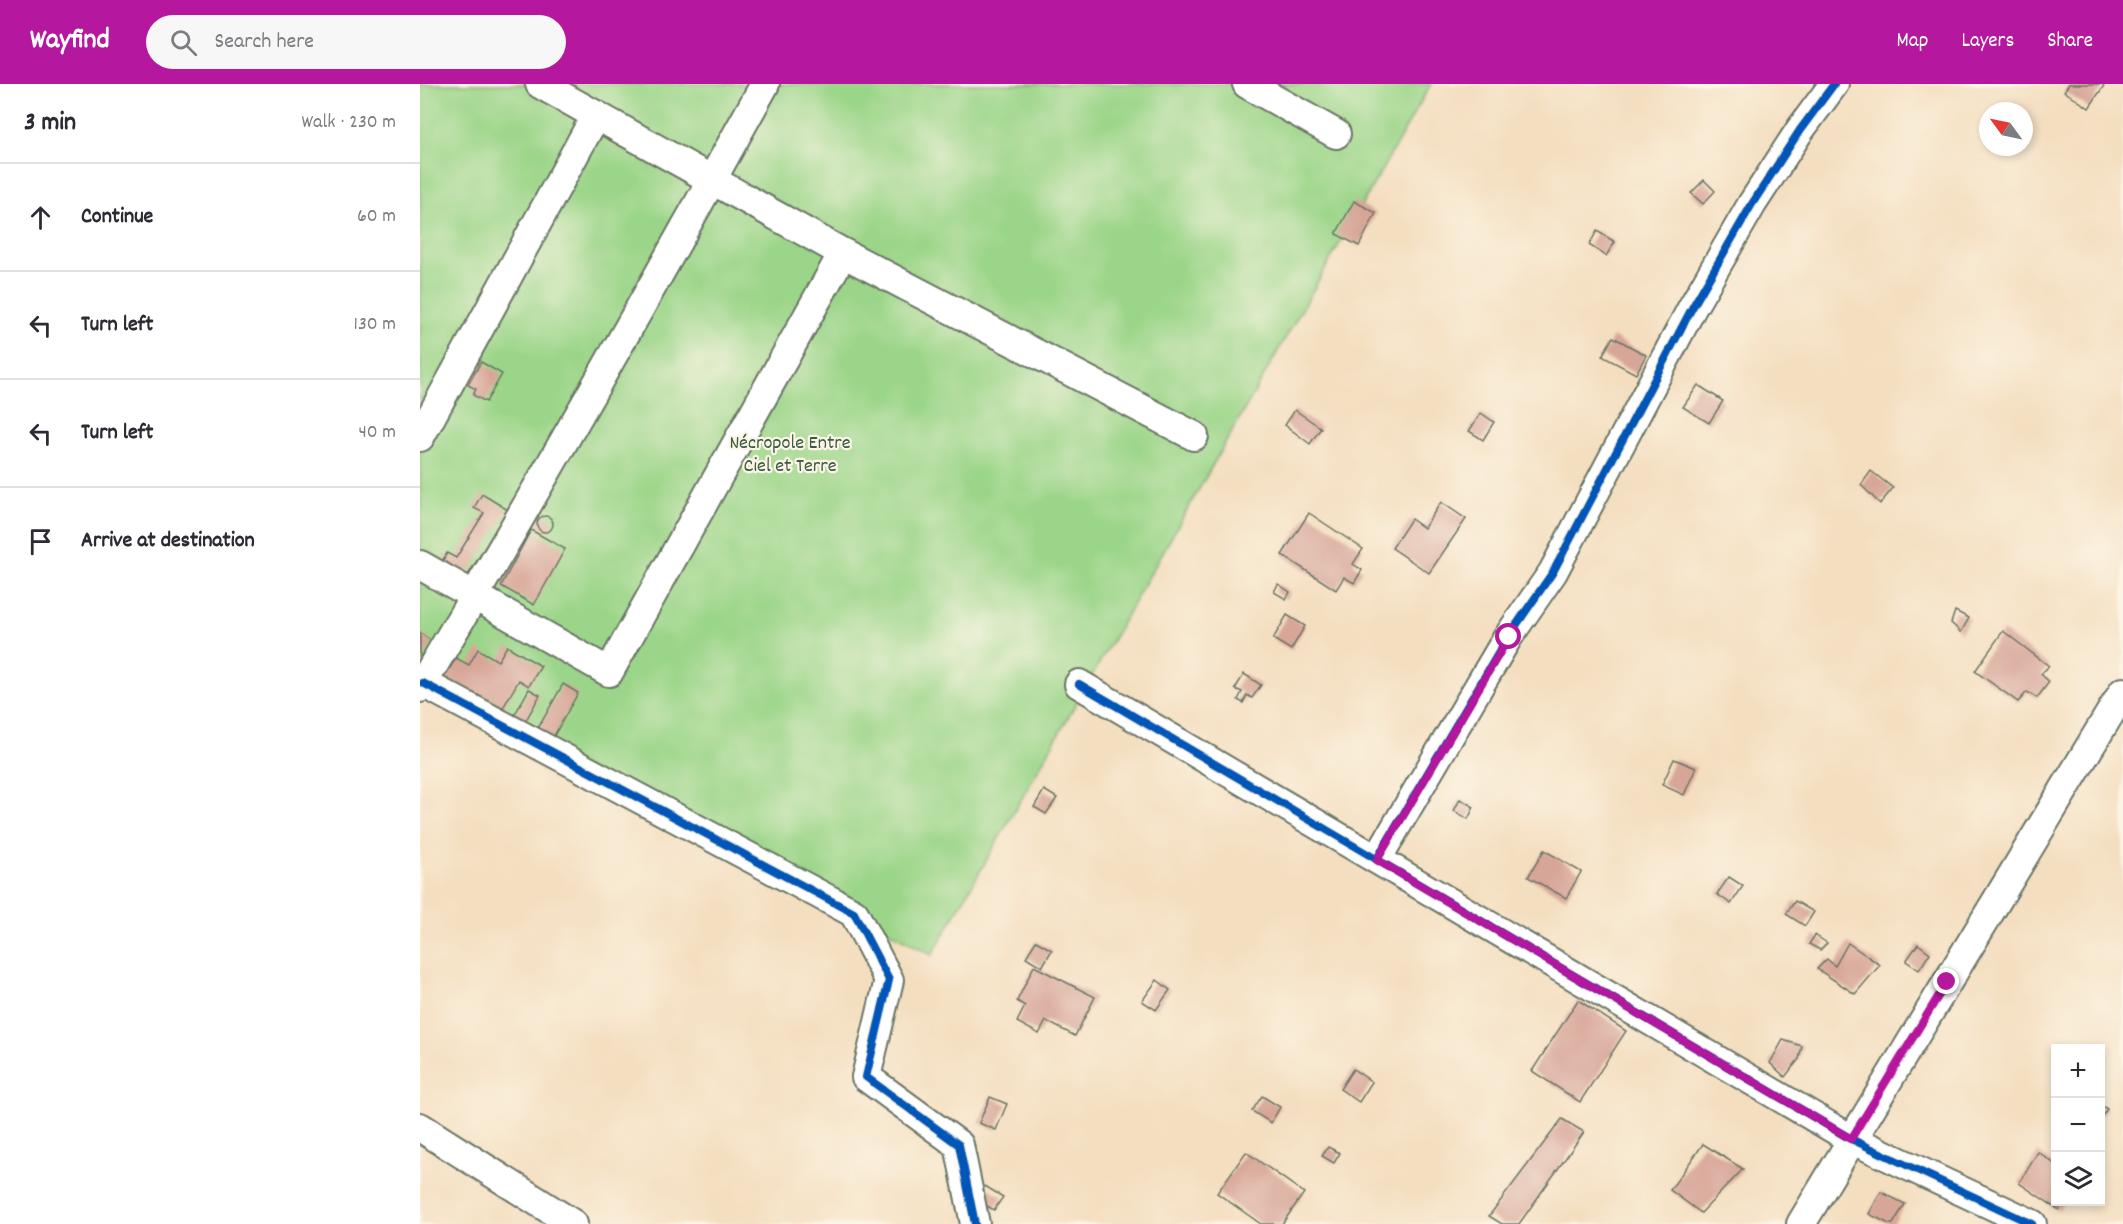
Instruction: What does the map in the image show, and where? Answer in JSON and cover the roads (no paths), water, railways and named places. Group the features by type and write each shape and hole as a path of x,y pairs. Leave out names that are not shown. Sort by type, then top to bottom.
{"street":[{"path":"540,84 843,254 1194,436"},
{"path":"765,84 712,181 422,686 854,913 889,980 866,1077 959,1144 975,1224"},
{"path":"1247,84 1336,134"},
{"path":"1377,860 1509,637 1553,572 1692,308 1752,204 1800,130 1834,84"},
{"path":"420,437 596,115"},
{"path":"420,565 609,672 843,254"},
{"path":"1079,684 1851,1139 2032,1224"},
{"path":"1801,1224 2123,692"},
{"path":"420,1127 573,1224"}],"park label":[{"name":"Nécropole Entre Ciel et Terre","path":"790,456"}]}
